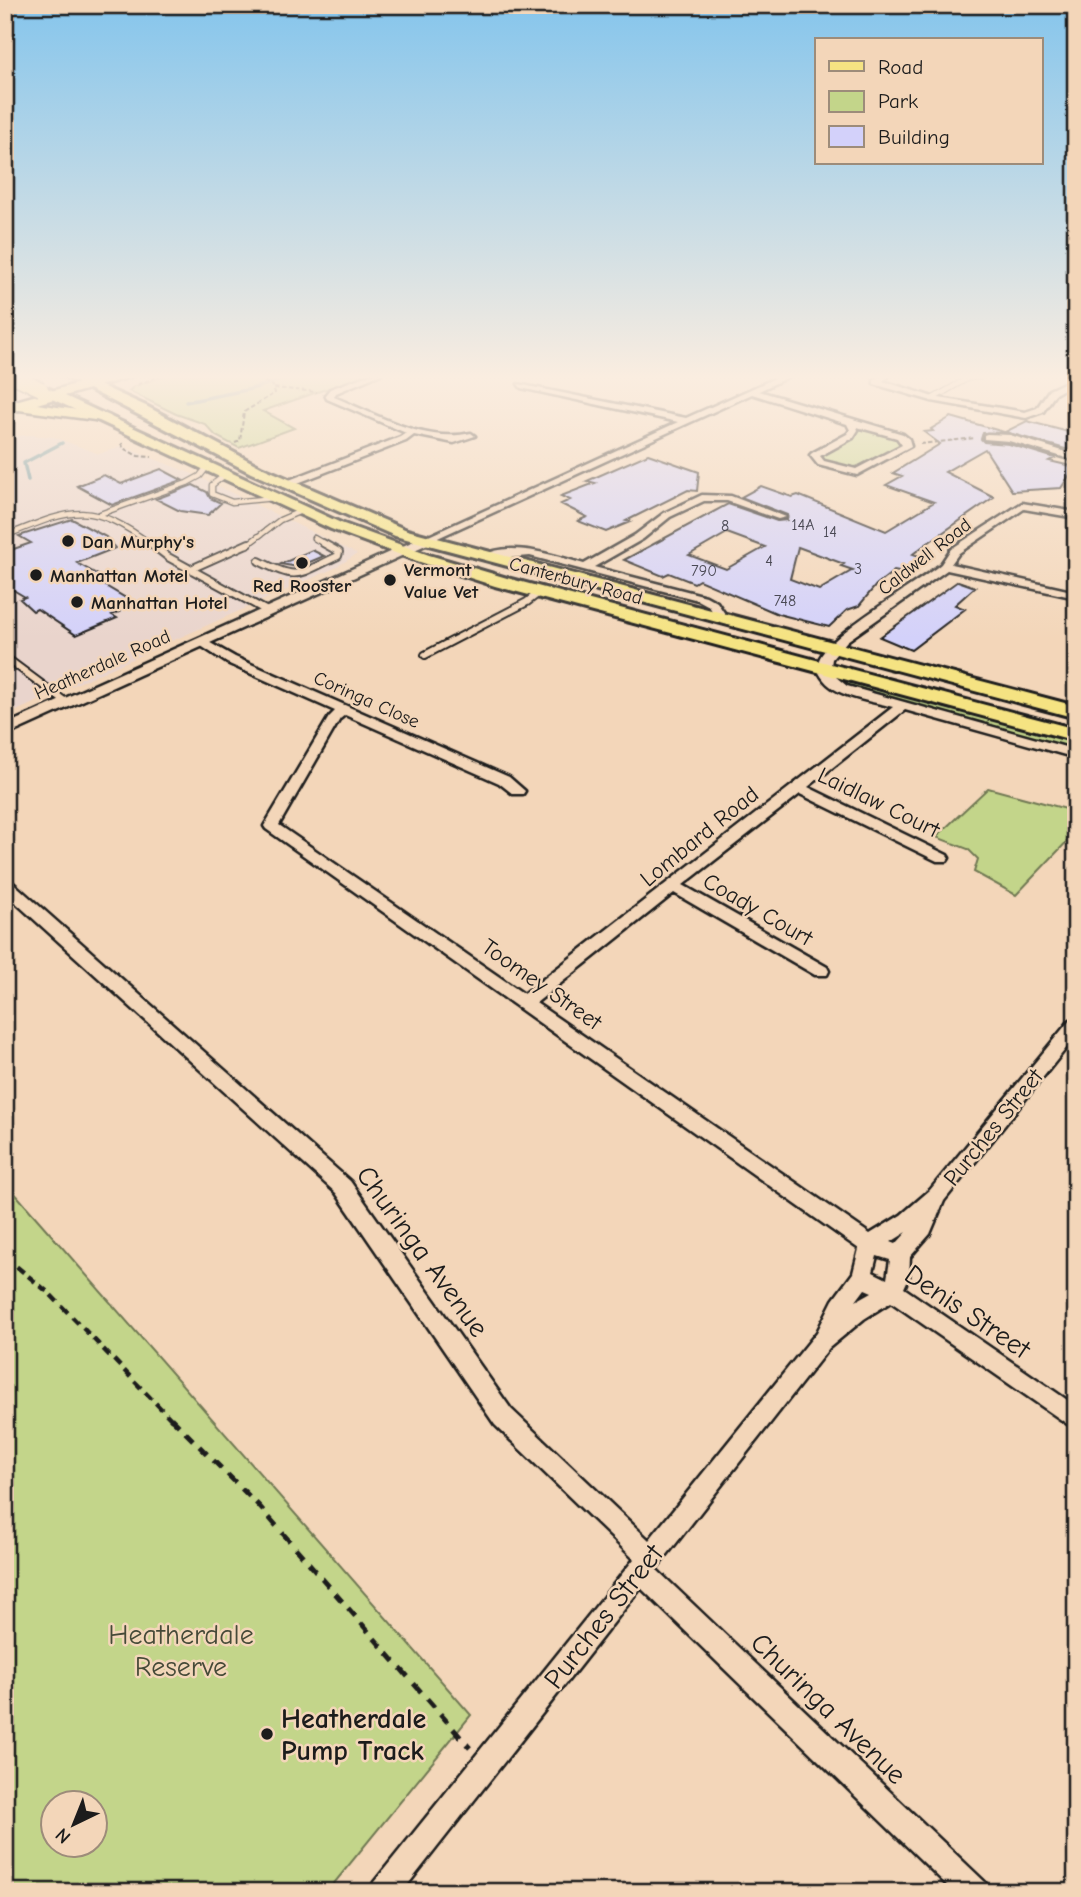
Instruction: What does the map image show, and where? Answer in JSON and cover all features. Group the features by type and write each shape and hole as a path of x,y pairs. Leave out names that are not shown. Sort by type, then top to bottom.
{"main road":[{"name":"Canterbury Road","path":"197,463 301,511 400,550 540,592 1076,735"},
{"name":"Canterbury Road","path":"244,463 287,485 425,540 1076,712"},
{"path":"355,571 367,539"},
{"name":"Heatherdale Road","path":"5,731 425,540"}],"street":[{"path":"287,485 344,463"},
{"name":"Heatherdale Road","path":"425,540 595,463"},
{"path":"825,463 858,472 876,463"},
{"path":"584,568 639,537 667,515 702,498 728,498 781,517"},
{"name":"Caldwell Road","path":"823,667 831,649 945,566 955,551 1021,506 1076,515"},
{"name":"Canterbury Road","path":"486,558 519,552 584,568 709,601 723,620"},
{"path":"945,566 1076,595"},
{"name":"Coringa Close","path":"201,642 231,660 504,780 518,791"},
{"path":"823,667 823,674 828,680 843,689 1076,754"},
{"name":"Lombard Road","path":"526,1002 901,706"},
{"name":"Toomey Street","path":"344,710 335,717 271,826 870,1245 900,1255"},
{"name":"Laidlaw Court","path":"797,787 942,858"},
{"name":"Churinga Avenue","path":"5,884 342,1187 502,1417 644,1564 975,1892"},
{"name":"Coady Court","path":"673,886 821,971"},
{"name":"Purches Street","path":"822,1342 840,1307 862,1277 870,1245 908,1221 937,1196 1076,1024"},
{"name":"Purches Street","path":"384,1892 822,1342 856,1312 891,1291 899,1277 900,1255 923,1228 937,1196"},
{"name":"Denis Street","path":"862,1277 891,1291 1076,1419"}],"lane":[{"path":"100,514 194,479 207,467"},
{"path":"225,475 212,485 212,494 232,502 274,498"},
{"path":"5,536 75,511 100,514 267,611"},
{"path":"191,569 244,546 280,520 301,511"},
{"path":"259,561 286,575 294,576 338,556 340,552 314,538"},
{"path":"425,655 527,602 540,592"},
{"path":"5,657 67,703"}],"path":[{"path":"5,1257 49,1293 195,1445 259,1506 485,1766"}],"shaded area":[{"path":"5,463 163,463 195,475 357,554 335,568 5,716"}],"green space":[{"path":"829,463 870,463 857,467"},
{"path":"842,679 1076,741 1076,750 854,690 840,682"},
{"path":"988,788 1066,809 1070,806 1076,807 1076,832 1016,895 974,872 978,859 968,849 936,837"},
{"name":"Heatherdale Reserve","path":"5,1182 471,1715 327,1892 5,1892"}],"building":[{"path":"629,463 672,463 699,472 697,491 688,490 606,532 578,521 587,517 561,504 570,500 561,496 595,483 587,481"},
{"path":"910,463 961,463 945,472 994,497 913,554 922,557 899,572 894,571 876,585 859,606 847,610 829,627 778,614 699,580 694,583 669,573 663,576 624,560 728,504 777,521 787,520 787,515 741,497 761,486 792,497 798,495 886,531 934,502 886,485 902,476 893,473","holes":["727,533 765,547 726,569 689,555","798,547 844,564 841,566 853,570 819,590 790,579"]},
{"path":"994,463 1056,463 1075,467 1061,488 1012,491"},
{"path":"161,469 182,480 112,505 77,486 104,475 121,484"},
{"path":"193,485 221,503 208,515 180,511 156,499"},
{"path":"72,519 106,537 115,548 77,563 105,579 99,582 134,603 112,615 117,618 76,635 37,609 33,611 20,599 25,597 5,585 5,552 31,543 19,536"},
{"path":"312,550 324,556 298,567 281,564"},
{"path":"958,581 975,587 955,605 965,609 911,650 880,637"}],"waterway":[{"path":"25,463 28,480"}],"place":[{"name":"Dan Murphy's","path":"68,541"},
{"name":"Red Rooster","path":"302,563"},
{"name":"Manhattan Motel","path":"36,575"},
{"name":"Vermont Value Vet","path":"390,580"},
{"name":"Manhattan Hotel","path":"77,602"},
{"name":"Heatherdale Pump Track","path":"267,1734"}]}
